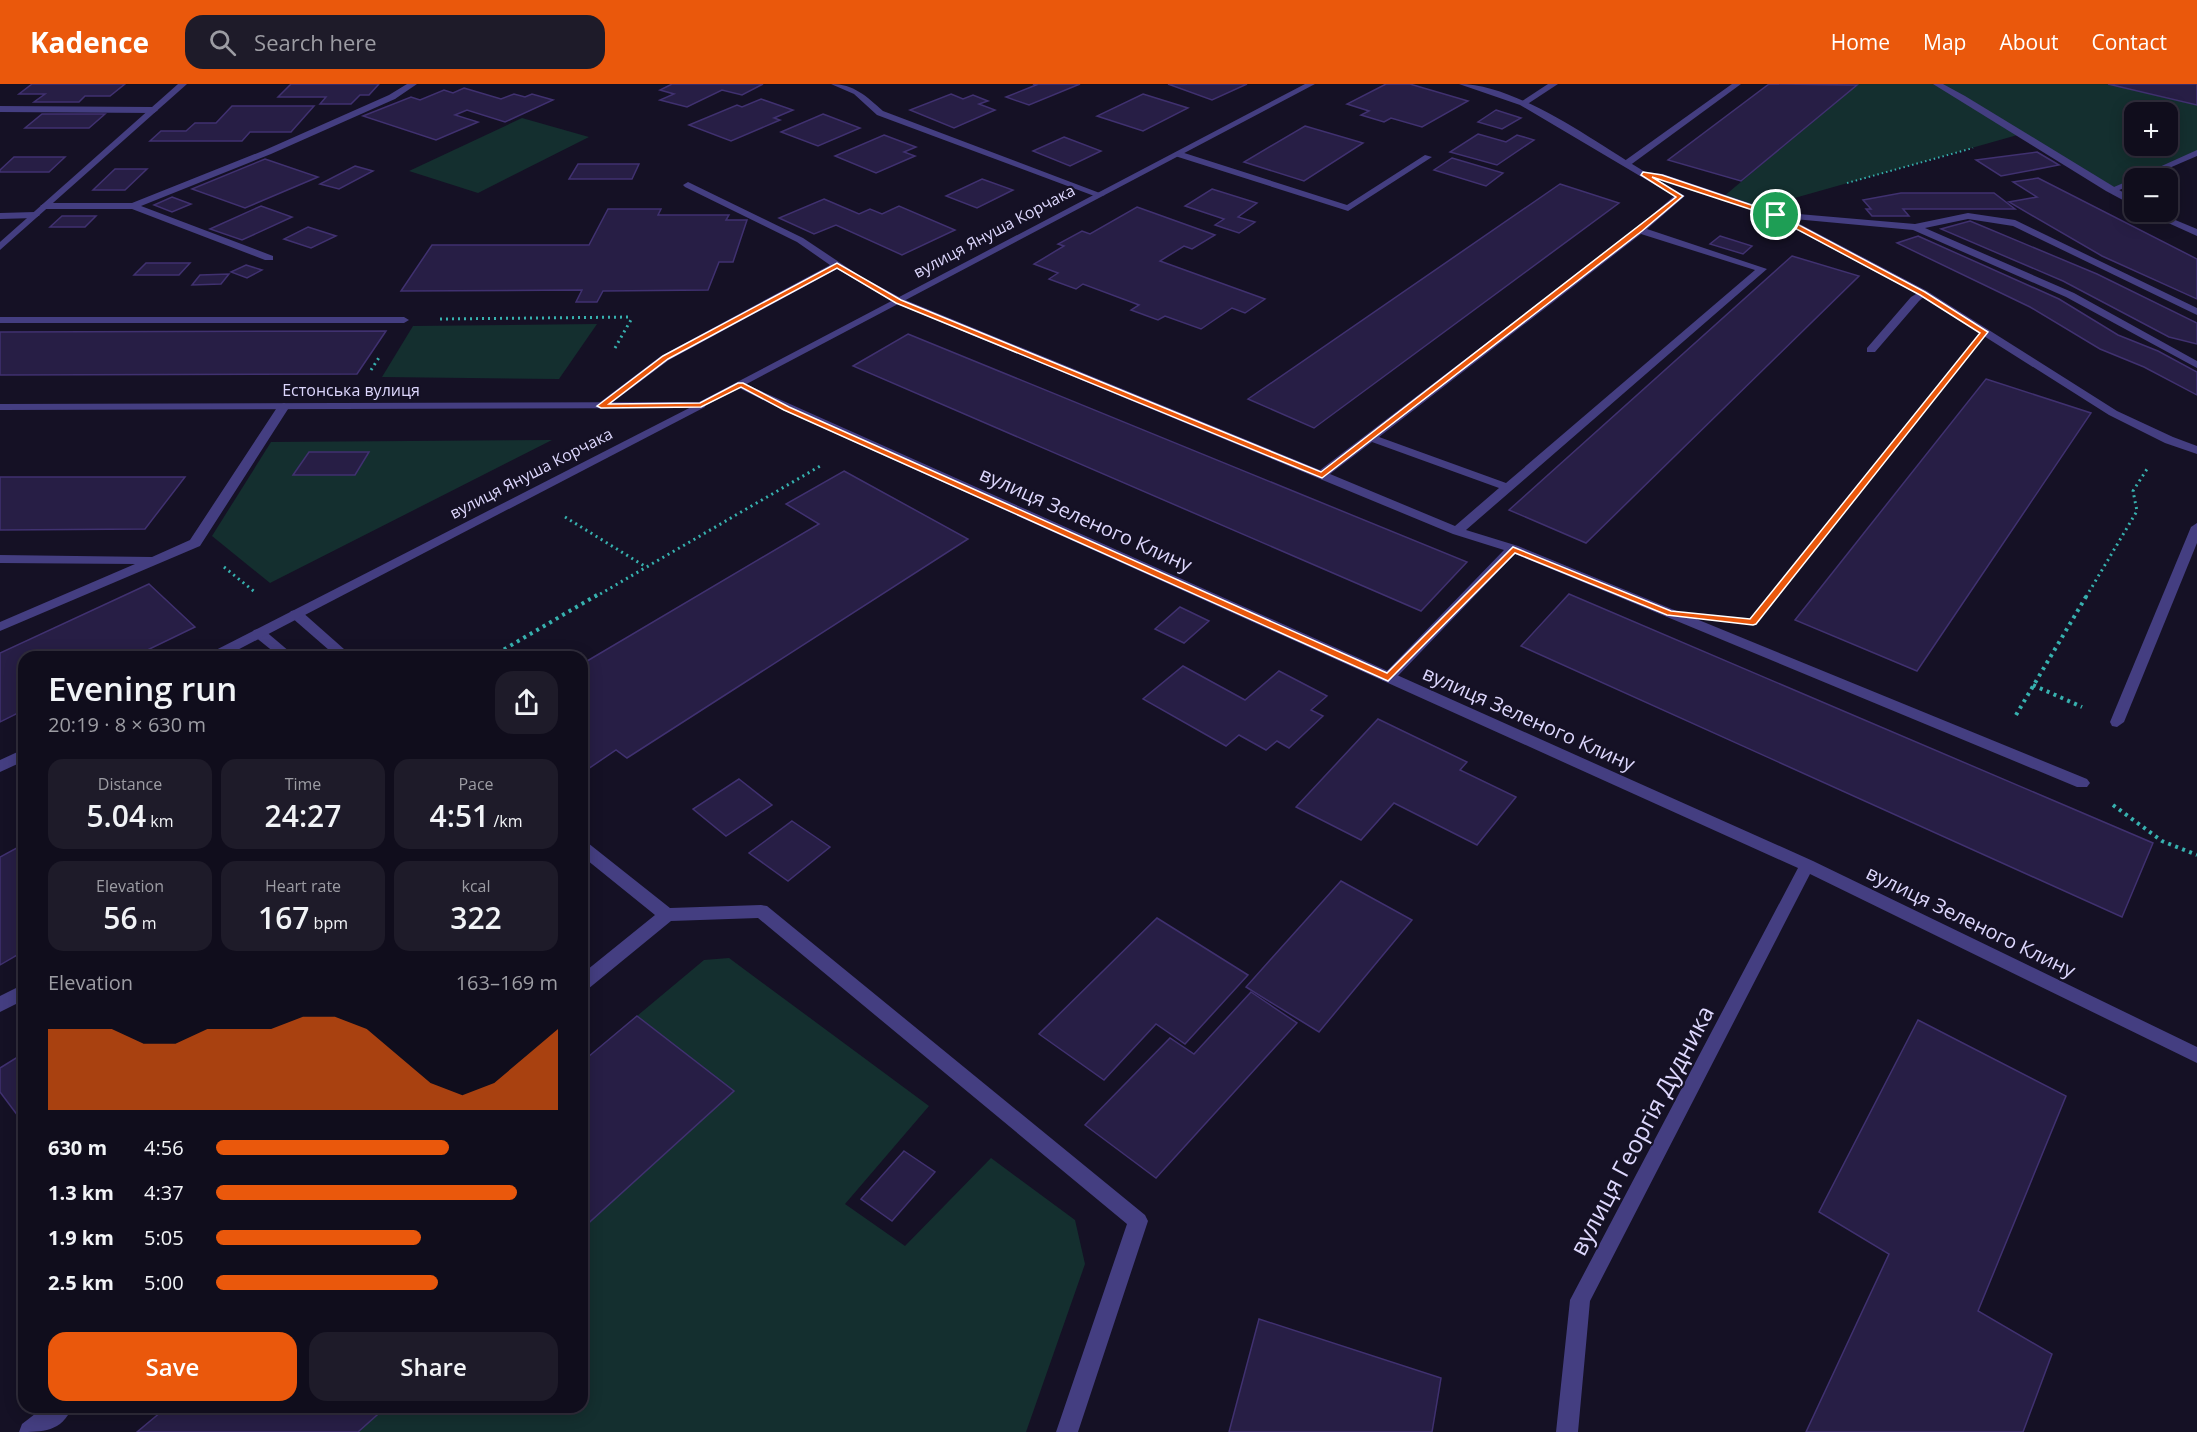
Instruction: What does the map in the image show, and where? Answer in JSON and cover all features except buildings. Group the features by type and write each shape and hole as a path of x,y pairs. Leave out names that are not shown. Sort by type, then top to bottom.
{"street":[{"path":"0,247 183,84"},
{"path":"45,207 133,206 268,152 392,97 413,84"},
{"path":"835,84 857,92 880,113 1100,195"},
{"name":"вулиця Януша Корчака","path":"224,651 741,385 1311,84"},
{"path":"1322,475 1640,230 1680,196 1523,103 1463,84"},
{"path":"1523,103 1554,84"},
{"path":"1626,164 1737,84"},
{"path":"1937,84 1973,103 2124,197"},
{"path":"0,109 154,110"},
{"path":"2163,168 2197,153"},
{"path":"1178,154 1348,208 1428,157"},
{"path":"1643,174 1660,176 1776,215 1923,293 2114,413 2169,440 2197,450"},
{"path":"688,185 800,240 837,265 899,301 1457,531 1513,549 2082,783"},
{"path":"2112,190 2124,185"},
{"path":"133,206 269,258"},
{"path":"0,216 35,215"},
{"path":"1776,215 1915,227 1968,216 2015,223 2197,312"},
{"path":"2172,222 2197,233"},
{"path":"1915,227 2070,295 2197,365"},
{"path":"1457,531 1762,269 1640,230"},
{"path":"601,406 665,358 837,265"},
{"path":"1871,350 1915,299 1923,293"},
{"path":"0,320 404,320"},
{"name":"вулиця Зеленого Клину","path":"741,385 862,442 1807,865 2197,1055"},
{"name":"Естонська вулиця","path":"0,407 701,405"},
{"path":"0,627 195,543 285,406"},
{"path":"1371,438 1507,487"},
{"path":"2117,722 2197,527"},
{"path":"1388,678 1513,549"},
{"path":"0,560 155,560"},
{"path":"296,614 339,651"},
{"path":"259,633 282,651"},
{"path":"0,767 18,757"},
{"path":"588,852 667,915"},
{"name":"вулиця Георгія Дудника","path":"1567,1432 1580,1300 1807,865"},
{"path":"588,979 667,915 761,911 1138,1221 1067,1432"},
{"path":"0,1005 18,994"},
{"path":"30,1432 54,1413"}],"path":[{"path":"1840,185 2021,134"},
{"path":"404,320 632,317"},
{"path":"1760,613 1984,332"},
{"path":"2010,724 2137,511 2133,491 2156,454 2169,440"},
{"path":"501,651 862,442"},
{"path":"562,516 646,567"},
{"path":"195,543 260,596"},
{"path":"2033,685 2117,722"},
{"path":"2082,783 2162,841 2197,855"}],"green space":[{"path":"1855,84 2109,84 2197,105 2197,153 2163,168 2124,168 2124,184 2117,189 2021,134 1784,201 1764,212 1723,197 1857,85"},
{"path":"522,118 589,137 478,193 409,171"},
{"path":"597,324 559,379 382,377 413,326"},
{"path":"552,440 270,583 212,536 271,442"},
{"path":"729,958 929,1106 845,1204 905,1246 991,1158 1075,1220 1085,1264 1026,1432 358,1432 379,1413 588,1413 588,1206 637,1016 704,960"}],"route":[{"path":"1643,174 1660,176 1776,215 1923,293 1984,332 1753,622 1670,614 1513,549 1388,678 787,408 741,385 701,405 601,406 665,358 837,265 899,301 1322,475 1640,230 1680,196 1643,174"}]}
